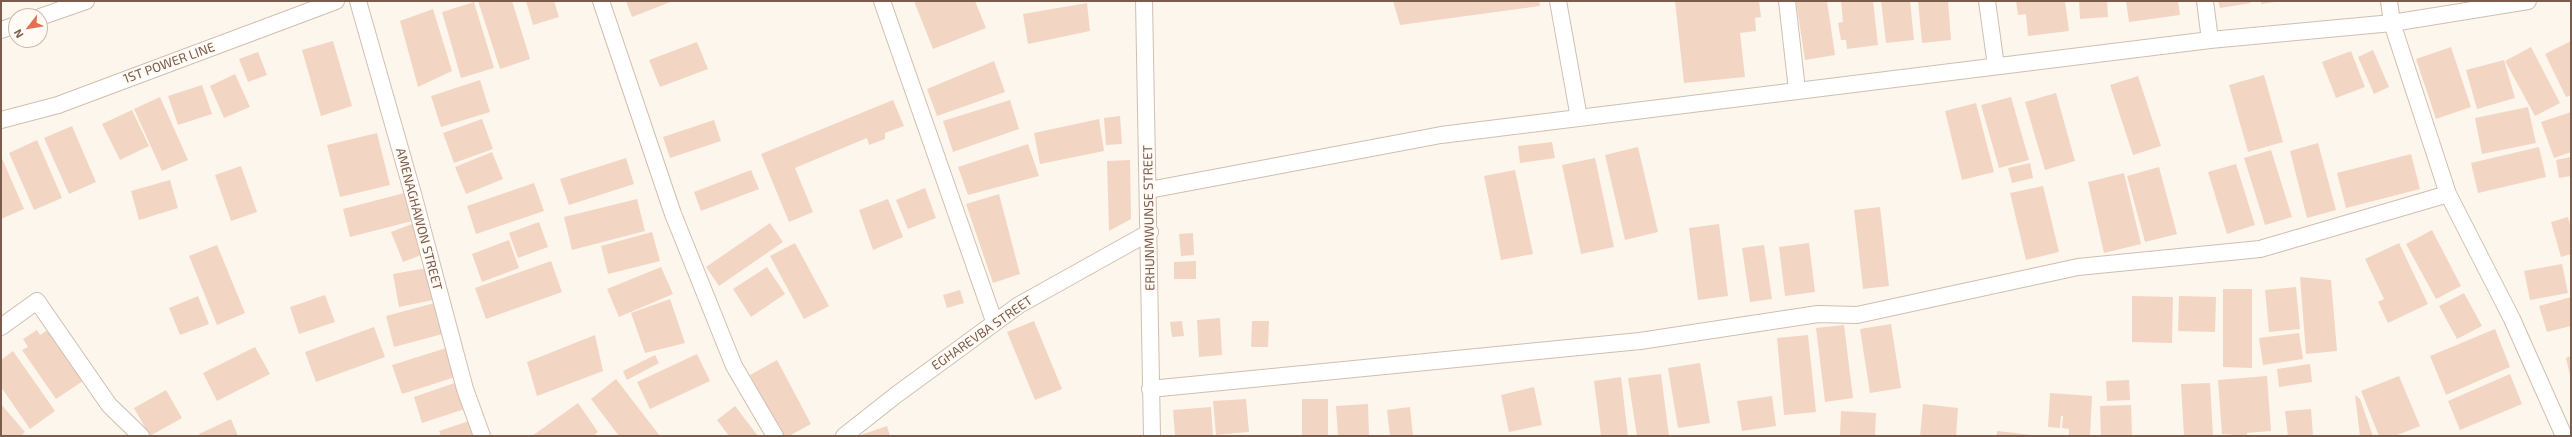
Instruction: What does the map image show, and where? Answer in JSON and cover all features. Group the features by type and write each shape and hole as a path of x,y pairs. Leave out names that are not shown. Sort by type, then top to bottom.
{"street":[{"path":"48,14 86,1"},
{"name":"1ST POWER LINE","path":"1,120 58,105 336,1"},
{"name":"AMENAGHAWON STREET","path":"358,1 413,194 465,389 482,436"},
{"path":"600,1 673,214 693,265 734,366 775,436"},
{"path":"882,1 994,321"},
{"name":"ERHUNMWUNSE STREET","path":"1144,1 1150,232 1150,389 1152,436"},
{"path":"1558,1 1579,118"},
{"path":"1787,1 1797,90"},
{"path":"1987,1 1996,66"},
{"path":"2205,1 2210,40"},
{"path":"2388,1 2392,23 2448,194 2512,319 2564,436"},
{"path":"1149,190 1441,135 2210,40 2392,23 2528,1"},
{"path":"1150,389 1640,341 1818,314 1857,314 2078,267 2260,249 2448,194"},
{"name":"EGHAREVBA STREET","path":"844,436 994,321 1019,305 1150,232"},
{"path":"1,327 37,301 109,404 141,436"}],"building":[{"path":"478,1 512,1 530,59 500,69"},
{"path":"526,1 554,1 559,17 533,25"},
{"path":"626,1 673,1 632,17"},
{"path":"914,1 975,1 986,28 933,49"},
{"path":"1393,1 1539,1 1540,6 1400,25"},
{"path":"1675,1 1759,1 1761,17 1755,18 1756,31 1740,33 1745,77 1684,83"},
{"path":"1796,1 1827,1 1835,55 1805,60"},
{"path":"1841,1 1873,1 1878,45 1847,49 1846,40 1841,40 1838,23 1843,22"},
{"path":"1881,1 1910,1 1914,40 1886,43"},
{"path":"1918,1 1948,1 1951,40 1922,43"},
{"path":"2016,1 2065,1 2069,31 2028,36 2026,14 2018,15"},
{"path":"2079,1 2107,1 2108,17 2080,19"},
{"path":"2126,1 2178,1 2180,15 2129,22"},
{"path":"2218,1 2250,1 2251,3 2220,8"},
{"path":"2261,1 2275,1 2275,2 2261,4"},
{"path":"474,2 494,68 461,78 442,12"},
{"path":"1087,3 1090,31 1028,44 1023,14"},
{"path":"433,9 452,71 418,87 400,21"},
{"path":"333,41 352,106 321,116 302,50"},
{"path":"2571,41 2571,95 2566,97 2545,54"},
{"path":"697,42 708,69 660,87 649,60"},
{"path":"2451,47 2471,107 2436,119 2416,59"},
{"path":"2531,47 2560,103 2535,116 2505,61"},
{"path":"2373,50 2389,87 2374,94 2358,57"},
{"path":"2351,51 2365,87 2336,98 2322,62"},
{"path":"258,52 267,75 248,82 239,59"},
{"path":"2504,60 2515,98 2477,109 2466,70"},
{"path":"994,61 1005,92 937,116 927,89"},
{"path":"235,74 250,107 224,118 210,86"},
{"path":"2264,75 2283,142 2248,152 2229,85"},
{"path":"2138,76 2161,146 2133,155 2110,85"},
{"path":"480,80 490,112 441,127 431,96"},
{"path":"202,85 212,114 178,125 168,96"},
{"path":"2056,93 2075,161 2045,170 2025,102"},
{"path":"160,97 188,160 162,171 134,109"},
{"path":"2011,97 2029,160 1999,168 1981,105"},
{"path":"893,100 904,126 885,133 885,139 869,145 867,138 795,168 813,212 789,222 761,154"},
{"path":"1010,100 1019,129 953,152 943,121"},
{"path":"1976,103 1994,172 1962,180 1945,111"},
{"path":"2528,107 2536,143 2482,154 2475,118"},
{"path":"132,110 149,146 120,160 102,124"},
{"path":"2571,112 2571,152 2554,158 2541,122"},
{"path":"1120,116 1122,144 1106,145 1104,118"},
{"path":"482,119 493,149 454,163 443,133"},
{"path":"1099,119 1104,151 1040,164 1034,133"},
{"path":"714,120 721,141 670,158 663,137"},
{"path":"72,126 96,182 69,194 44,138"},
{"path":"377,133 390,185 340,197 327,145"},
{"path":"37,140 62,198 34,210 9,153"},
{"path":"1552,142 1555,158 1520,163 1518,146"},
{"path":"2318,143 2336,210 2307,218 2290,151"},
{"path":"1028,144 1039,176 968,195 958,167"},
{"path":"1638,147 1658,232 1625,240 1605,155"},
{"path":"2539,147 2546,177 2478,193 2471,163"},
{"path":"2271,150 2292,217 2265,225 2244,158"},
{"path":"492,152 503,179 466,194 455,167"},
{"path":"2411,154 2420,189 2346,208 2337,173"},
{"path":"1,156 24,209 1,219"},
{"path":"2571,157 2571,176 2559,178 2556,160"},
{"path":"626,158 634,184 569,205 560,179"},
{"path":"1595,158 1614,247 1581,254 1562,165"},
{"path":"1130,160 1131,219 1109,231 1107,161"},
{"path":"2030,163 2033,178 2012,183 2008,168"},
{"path":"2236,164 2255,225 2227,234 2208,172"},
{"path":"241,166 257,212 231,221 215,175"},
{"path":"2159,167 2177,234 2145,242 2127,176"},
{"path":"751,170 759,189 701,211 694,192"},
{"path":"1515,170 1533,254 1501,260 1484,176"},
{"path":"2124,173 2141,244 2104,253 2088,182"},
{"path":"170,180 178,208 139,220 131,191"},
{"path":"534,183 544,211 476,234 467,206"},
{"path":"2043,186 2059,252 2026,260 2010,193"},
{"path":"925,188 936,218 908,229 896,200"},
{"path":"408,192 416,220 350,237 343,209"},
{"path":"999,194 1020,274 993,283 966,204"},
{"path":"637,199 645,231 572,250 564,217"},
{"path":"888,199 903,237 873,250 859,210"},
{"path":"1880,207 1889,286 1863,289 1854,210"},
{"path":"2568,217 2571,228 2571,254 2561,257 2551,222"},
{"path":"417,222 429,252 403,262 391,232"},
{"path":"539,222 548,247 518,258 509,233"},
{"path":"770,223 783,242 719,286 706,267"},
{"path":"1719,224 1728,296 1698,300 1689,228"},
{"path":"2432,230 2461,286 2436,299 2406,244"},
{"path":"652,232 660,261 608,274 601,246"},
{"path":"1193,233 1194,255 1181,256 1179,234"},
{"path":"509,240 519,268 482,282 472,254"},
{"path":"795,243 829,306 804,319 770,256"},
{"path":"1809,243 1815,292 1785,296 1779,247"},
{"path":"2399,243 2428,304 2388,323 2378,302 2384,299 2365,259"},
{"path":"217,245 245,313 217,325 189,256"},
{"path":"1764,245 1772,299 1750,302 1742,248"},
{"path":"551,261 562,292 486,319 475,288"},
{"path":"1196,261 1196,279 1174,279 1174,262"},
{"path":"2562,264 2568,293 2530,300 2524,271"},
{"path":"432,267 438,299 399,307 393,274"},
{"path":"661,267 673,294 619,317 607,289"},
{"path":"767,267 785,294 751,317 733,289"},
{"path":"2300,277 2331,280 2337,351 2306,354"},
{"path":"2296,287 2300,329 2269,332 2265,290"},
{"path":"2223,289 2252,289 2252,368 2223,367"},
{"path":"960,290 964,303 947,308 943,295"},
{"path":"2464,293 2482,326 2457,339 2439,306"},
{"path":"325,295 335,322 299,334 290,307"},
{"path":"198,296 209,324 180,335 169,308"},
{"path":"2132,296 2173,297 2172,343 2132,342"},
{"path":"2179,296 2216,297 2215,332 2178,331"},
{"path":"2571,297 2571,326 2547,332 2539,306"},
{"path":"670,299 685,343 645,353 631,313"},
{"path":"442,301 450,332 394,347 386,316"},
{"path":"1220,318 1222,355 1199,357 1197,320"},
{"path":"1034,321 1062,389 1035,400 1007,332"},
{"path":"1182,321 1184,336 1172,337 1170,322"},
{"path":"1252,321 1269,321 1268,347 1251,347"},
{"path":"1891,324 1901,388 1870,393 1860,329"},
{"path":"1844,325 1853,398 1825,402 1816,328"},
{"path":"374,327 385,357 316,382 305,352"},
{"path":"2495,329 2510,367 2446,395 2430,356"},
{"path":"37,330 40,335 46,331 50,333 83,381 56,399 22,350 28,347 23,339"},
{"path":"2299,333 2303,359 2263,365 2259,338"},
{"path":"595,335 603,371 537,396 527,362"},
{"path":"1808,335 1816,412 1784,415 1777,338"},
{"path":"456,345 465,374 402,394 392,365"},
{"path":"255,347 270,374 217,401 203,373"},
{"path":"13,351 55,411 30,429 1,387 1,360"},
{"path":"697,354 710,381 650,409 637,382"},
{"path":"655,355 659,363 627,380 623,371"},
{"path":"2571,356 2571,375 2570,375 2566,358"},
{"path":"777,360 811,424 789,436 782,436 750,375"},
{"path":"1700,363 1710,423 1678,428 1668,368"},
{"path":"2310,364 2312,382 2279,387 2277,369"},
{"path":"1661,374 1669,436 1637,436 1628,378"},
{"path":"2510,374 2522,404 2460,430 2448,401"},
{"path":"2267,376 2271,431 2247,433 2247,436 2222,434 2218,380"},
{"path":"2399,376 2420,426 2395,436 2379,436 2361,391"},
{"path":"1621,377 1628,436 1601,436 1594,381"},
{"path":"466,379 474,406 422,423 414,397"},
{"path":"616,379 660,436 619,436 591,399"},
{"path":"2129,380 2130,400 2107,401 2106,381"},
{"path":"2210,383 2213,436 2184,436 2181,384"},
{"path":"1534,387 1542,425 1509,432 1501,395"},
{"path":"166,390 182,418 150,436 134,408"},
{"path":"2050,393 2092,396 2090,436 2069,435 2069,429 2062,428 2063,416 2061,416 2060,428 2048,427"},
{"path":"2355,395 2360,399 2373,436 2360,436"},
{"path":"1772,396 1776,426 1742,431 1737,401"},
{"path":"1246,399 1249,432 1216,435 1213,401"},
{"path":"1302,399 1328,399 1328,436 1302,436"},
{"path":"578,403 598,432 593,436 532,436"},
{"path":"1,404 25,432 21,436 1,436"},
{"path":"1368,404 1369,436 1338,436 1336,406"},
{"path":"1923,404 1958,408 1956,436 1920,436"},
{"path":"2131,405 2132,436 2101,436 2100,406"},
{"path":"735,406 758,436 729,436 717,420"},
{"path":"1211,407 1213,436 1175,436 1173,410"},
{"path":"1410,407 1413,436 1390,436 1387,410"},
{"path":"2311,409 2313,436 2288,436 2285,411"},
{"path":"1841,411 1876,413 1875,436 1840,436"},
{"path":"481,417 487,436 441,436 439,431"},
{"path":"231,419 238,436 200,436 199,434"},
{"path":"887,426 890,436 858,436"},
{"path":"1997,431 2032,435 2032,436 1997,436"}]}
